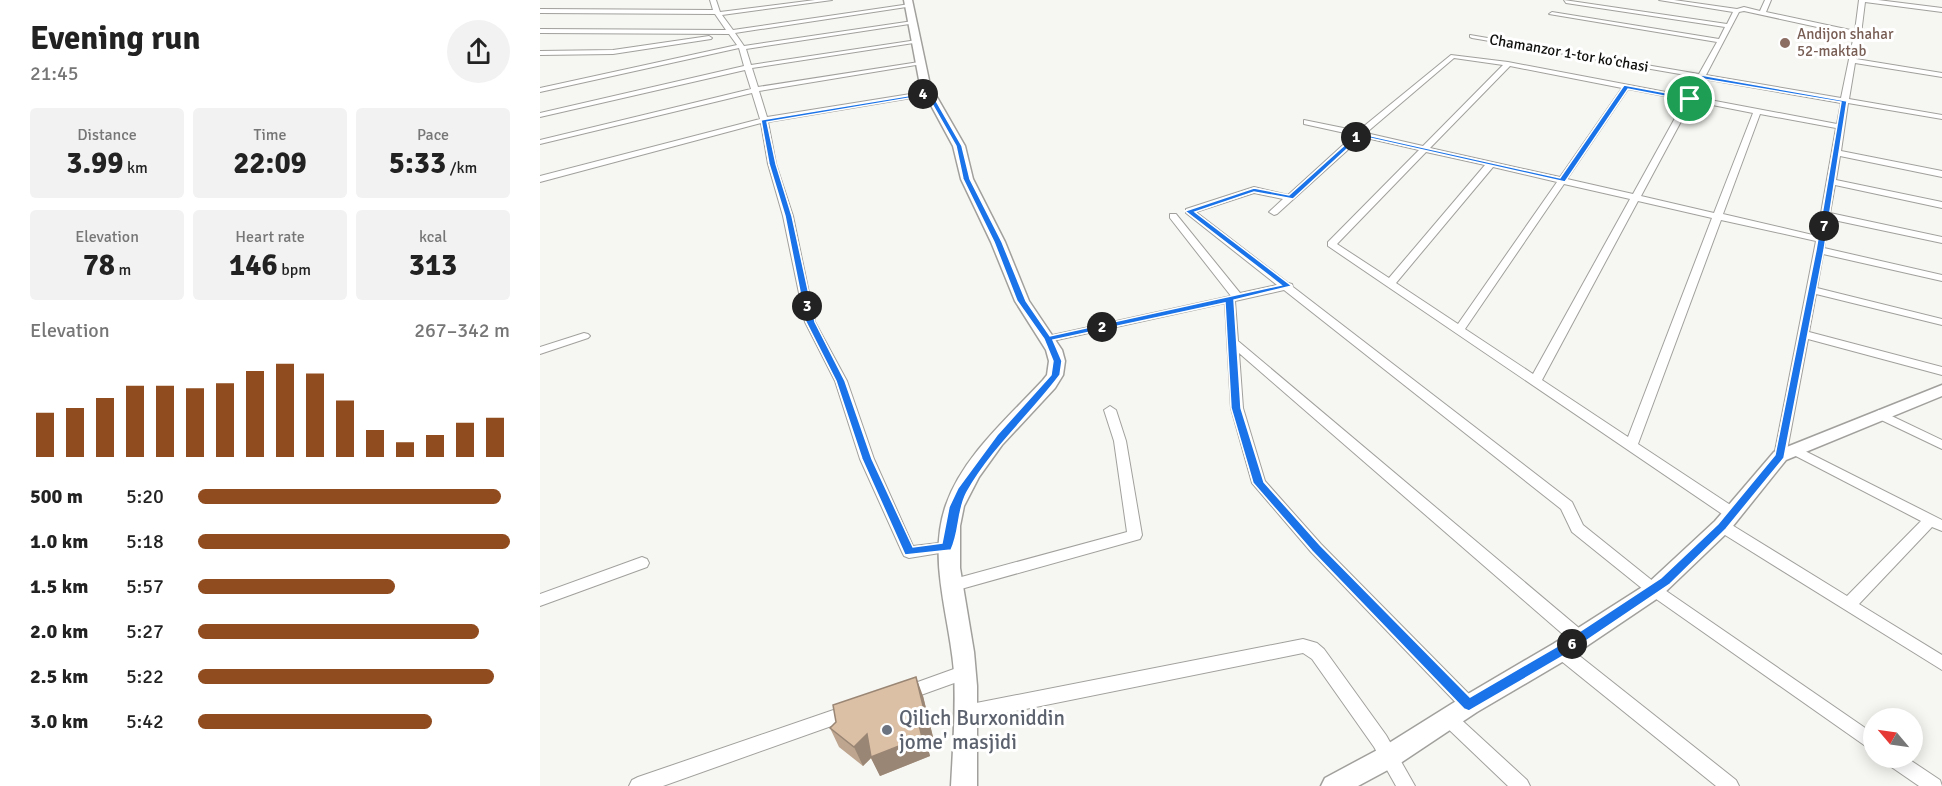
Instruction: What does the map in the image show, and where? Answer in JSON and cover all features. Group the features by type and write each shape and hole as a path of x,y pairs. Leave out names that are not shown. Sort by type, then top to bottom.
{"street":[{"path":"713,0 718,13 741,47 748,67 764,120 772,164 788,216 810,322 841,381 867,459 909,552 947,547"},
{"path":"540,11 718,13 829,0"},
{"path":"1662,0 1737,11 1744,9 1858,34"},
{"path":"1762,13 1768,0"},
{"path":"1787,453 1803,334 1821,245 1844,100 1863,0 1942,10"},
{"path":"1566,1 1729,26"},
{"path":"540,53 613,52 909,3 919,64 929,93 959,146 967,179 998,242 1022,301 1048,339 1058,361 1055,375 1001,438 962,491 955,507 947,547 965,672 964,786"},
{"path":"1536,380 1737,11"},
{"path":"1552,14 1720,41"},
{"path":"540,90 741,47 913,23"},
{"path":"540,31 732,33"},
{"name":"Chamanzor 1-tor koʻchasi","path":"1472,36 1942,117"},
{"path":"540,115 748,67 917,42"},
{"path":"1274,212 1360,134 1453,56 1508,64 1841,127"},
{"path":"1853,61 1942,75"},
{"path":"540,142 755,91 919,64"},
{"path":"1508,64 1331,244 1631,445 1728,520 1849,604 1942,663"},
{"path":"1460,329 1626,87"},
{"path":"540,179 764,120 929,93"},
{"path":"1631,445 1757,111"},
{"path":"1307,122 1718,216 1942,278"},
{"path":"1837,153 1942,174"},
{"path":"1391,283 1491,164"},
{"path":"1831,182 1942,205"},
{"path":"1290,198 1254,190 1189,211 1568,506 1578,528 1654,590 1863,736"},
{"path":"1826,215 1942,240"},
{"path":"1173,216 1234,299 1232,341 1236,408 1259,483 1316,548 1469,705"},
{"path":"1048,339 1288,286"},
{"path":"1811,290 1942,322"},
{"path":"1803,334 1942,371"},
{"path":"540,351 584,336"},
{"path":"1232,341 1579,638"},
{"path":"1334,786 1390,756 1469,705 1561,651 1654,590 1728,520 1787,453 1942,390"},
{"path":"954,585 1135,535 1120,441 1110,410"},
{"path":"1879,414 1942,446"},
{"path":"1787,453 1937,523 1849,604"},
{"path":"540,600 642,563"},
{"path":"966,713 1303,646 1311,648 1318,654 1390,756 1406,786"},
{"path":"1561,651 1730,786"},
{"path":"886,700 965,672"},
{"path":"638,786 864,708"},
{"path":"1448,718 1521,786"},
{"path":"1908,768 1934,786"}],"building":[{"name":"Qilich Burxoniddin jome' masjidi","path":"916,677 926,718 919,725 922,737 871,757 867,734 854,747 830,728 836,722 833,705"}],"place":[{"name":"Andijon shahar 52-maktab","path":"1785,43"},
{"name":"Qilich Burxoniddin jome' masjidi","path":"887,730"}],"route":[{"path":"1690,99 1626,87 1562,181 1360,134 1290,198 1254,190 1189,211 1288,286 1048,339 1058,361 1055,375 980,464 962,491 955,507 947,547 924,548 909,552 867,459 853,423 841,381 810,322 788,216 772,164 764,120 929,93 959,146 967,179 998,242 1022,301 1048,339 1230,300 1236,408 1259,483 1316,548 1469,705 1561,651 1654,590 1722,526 1780,456 1820,250 1844,101 1701,76 1690,99"}]}
